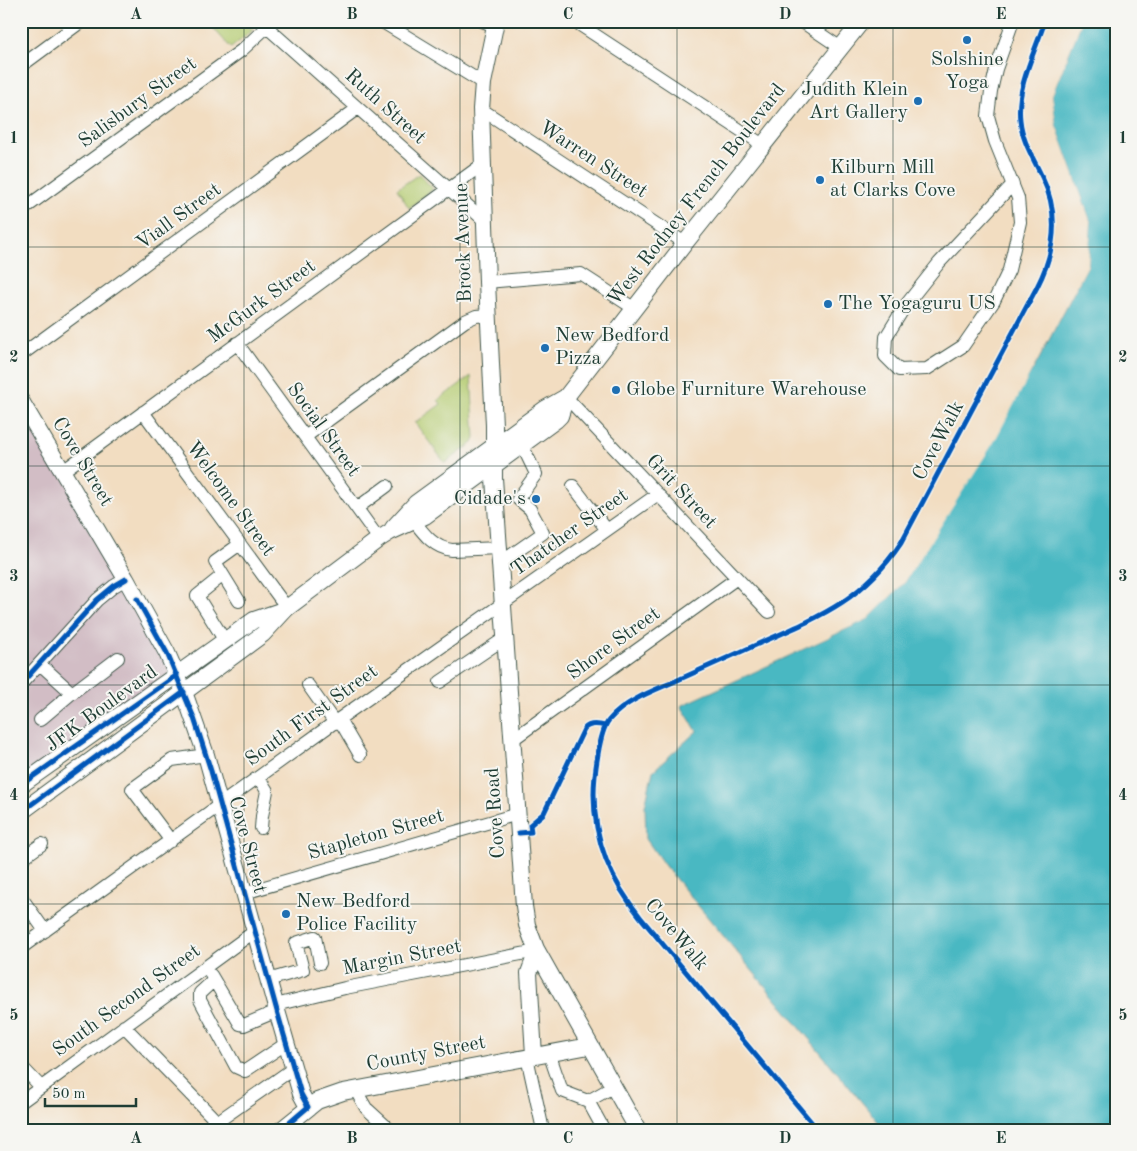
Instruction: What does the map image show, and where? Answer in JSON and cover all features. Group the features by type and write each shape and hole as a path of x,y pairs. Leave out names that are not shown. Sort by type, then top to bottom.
{"main road":[{"name":"West Rodney French Boulevard","path":"384,536 425,516 560,416 566,397 860,22"},
{"name":"Brock Avenue","path":"491,23 481,109 494,465"},
{"name":"West Rodney French Boulevard","path":"184,692 263,634 287,608 384,536 416,503 545,409 566,397"},
{"name":"Cove Street","path":"21,401 126,579 167,653 184,692 206,755 276,1008 301,1094 308,1107"},
{"name":"Cove Road","path":"494,465 512,740 527,925 537,951 634,1128"},
{"name":"West Rodney French Boulevard","path":"176,675 254,620 287,608"},
{"name":"JFK Boulevard","path":"21,785 176,675"},
{"name":"JFK Boulevard","path":"21,812 184,692"},
{"path":"537,951 529,973 537,1055"},
{"name":"County Street","path":"281,1130 308,1107 321,1099 355,1089 589,1046"}],"street":[{"path":"21,66 82,21"},
{"path":"381,21 483,83"},
{"path":"574,21 763,145"},
{"path":"801,21 841,48"},
{"path":"1013,184 939,263 905,306 886,337 885,356 898,370 927,369 963,346 994,301 1009,270 1020,222 1018,198 1013,184 996,141 988,116 996,69 1014,21"},
{"name":"Ruth Street","path":"266,23 485,221"},
{"name":"Salisbury Street","path":"21,211 242,50 266,23"},
{"name":"Viall Street","path":"21,356 358,108"},
{"name":"Warren Street","path":"481,109 685,243"},
{"name":"McGurk Street","path":"63,471 483,164"},
{"path":"487,282 581,274 635,309"},
{"path":"305,437 465,321 476,316 488,315"},
{"name":"Social Street","path":"237,343 357,508 384,536"},
{"name":"Grit Street","path":"566,397 768,612"},
{"name":"Welcome Street","path":"143,412 287,608"},
{"path":"414,521 429,539 444,549 500,556 543,533 530,509 518,499 536,474 522,445"},
{"path":"357,508 387,486"},
{"path":"573,486 607,530"},
{"name":"Thatcher Street","path":"503,603 658,494"},
{"path":"240,544 215,562 240,601"},
{"path":"223,575 197,596 225,641"},
{"name":"Shore Street","path":"512,740 737,578"},
{"path":"21,684 97,600 126,579"},
{"name":"South First Street","path":"21,948 503,603"},
{"path":"440,682 505,638"},
{"path":"40,720 118,658"},
{"path":"40,664 72,693"},
{"path":"308,685 337,721 360,755"},
{"path":"171,841 132,789 172,760 206,755"},
{"path":"260,778 267,791 261,828"},
{"name":"Stapleton Street","path":"244,892 518,814"},
{"path":"21,859 42,844"},
{"path":"23,902 45,931"},
{"name":"South Second Street","path":"21,1102 255,931"},
{"path":"268,980 303,970 296,943 315,937 320,963"},
{"name":"Margin Street","path":"214,980 240,1024 244,1025 276,1008 345,988 537,951"},
{"path":"206,966 214,980 200,993 200,1000 236,1067 244,1071 287,1043"},
{"path":"124,1026 221,1126 294,1068"},
{"path":"537,1055 562,1091 588,1101 604,1130"},
{"path":"537,1055 543,1130"},
{"path":"21,1066 41,1087"},
{"path":"588,1101 613,1087"},
{"path":"355,1089 366,1108 390,1130"}],"shaded area":[{"path":"21,401 177,675 21,785"}],"green space":[{"path":"207,21 243,21 253,30 231,48"},
{"path":"419,174 433,189 409,208 397,189"},
{"path":"471,376 475,438 473,443 445,463 415,423 441,404 438,400"}],"water":[{"path":"1082,21 1116,21 1116,1130 885,1130 665,866 646,839 645,806 653,771 697,731 681,706 868,619 905,582 1038,361 1088,265 1091,223 1056,125 1052,95"}],"pier":[{"path":"1080,21 1082,21 1052,95 1056,125 1091,223 1088,265 994,442 905,582 868,619 679,706 680,703 866,617 903,580 1036,359 1085,264 1088,224 1053,125 1049,95"}],"cycle path":[{"name":"CoveWalk","path":"818,1130 641,918 621,890 606,860 597,828 595,812 594,787 602,734 609,720 624,706 633,701 825,613 858,591 887,562 901,543 1037,287 1048,260 1053,233 1051,205 1048,191 1023,135 1020,120 1021,95 1027,70 1045,21"},
{"path":"21,684 97,600 126,579"},
{"path":"137,599 167,653 194,718 211,771 301,1094 308,1107 281,1130"},
{"path":"21,785 177,675"},
{"path":"21,812 184,692"},
{"path":"519,833 531,832 530,825 544,813 584,729 597,724 605,726"}],"place":[{"name":"Solshine Yoga","path":"967,40"},
{"name":"Judith Klein Art Gallery","path":"918,101"},
{"name":"Kilburn Mill at Clarks Cove","path":"820,180"},
{"name":"The Yogaguru US","path":"828,304"},
{"name":"New Bedford Pizza","path":"545,348"},
{"name":"Globe Furniture Warehouse","path":"616,390"},
{"name":"Cidade's","path":"536,499"},
{"name":"New Bedford Police Facility","path":"286,914"}]}
